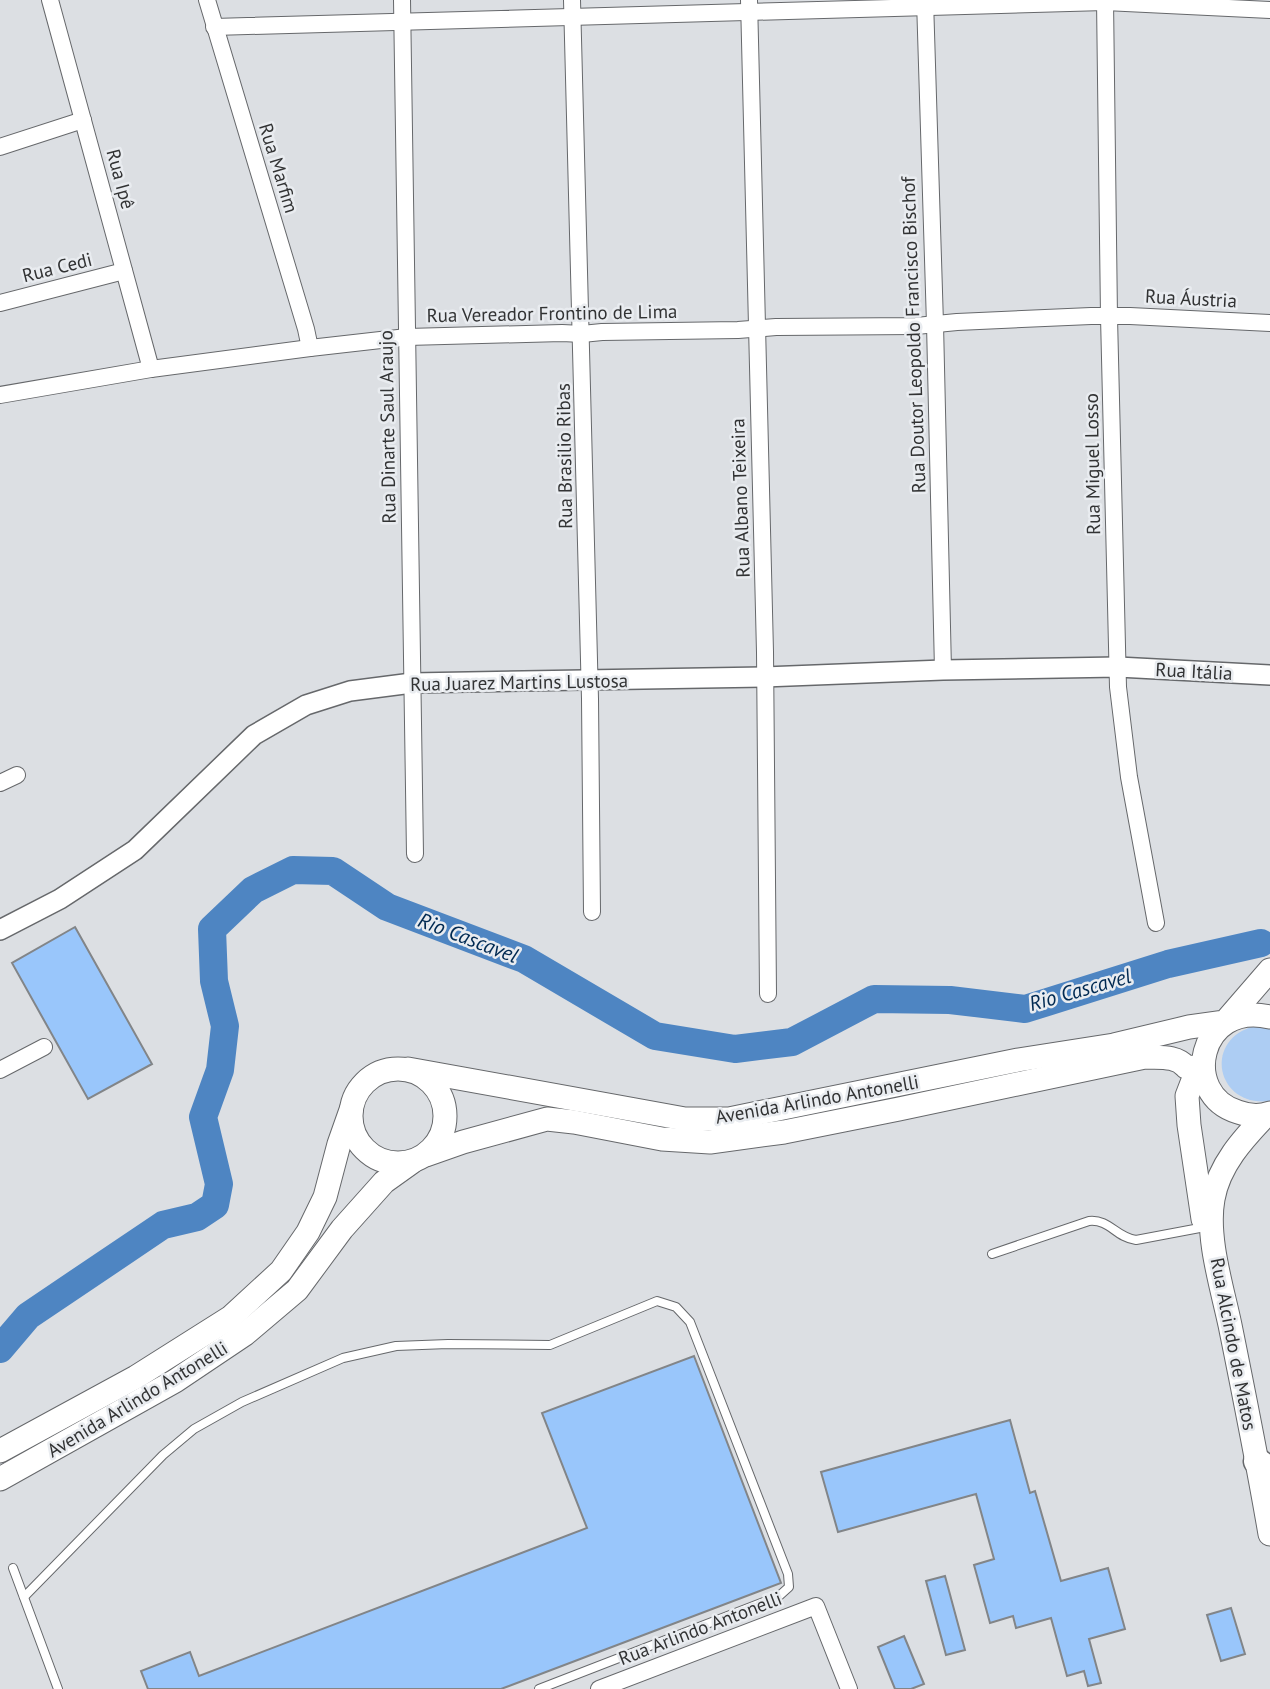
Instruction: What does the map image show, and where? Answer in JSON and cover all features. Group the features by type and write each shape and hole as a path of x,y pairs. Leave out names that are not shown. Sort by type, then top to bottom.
{"main road":[{"path":"1225,1023 1270,970"},
{"name":"Avenida Arlindo Antonelli","path":"0,1451 136,1377 231,1317 281,1271 308,1232 325,1198 355,1095 364,1082 377,1073 408,1069 685,1119 729,1119 1018,1060 1114,1045 1189,1027 1225,1023 1241,1015 1258,1014 1270,1017"},
{"name":"Rua Alcindo de Matos","path":"1225,1023 1213,1035 1205,1051 1203,1068 1192,1083 1187,1096 1189,1125 1208,1232 1264,1466 1270,1534"},
{"name":"Avenida Arlindo Antonelli","path":"351,1110 352,1126 357,1140 368,1153 397,1164 463,1142 547,1119 662,1139 710,1142 784,1132 899,1110 1145,1057 1181,1060 1186,1067 1203,1068"},
{"path":"1203,1068 1208,1086 1217,1100 1231,1111 1248,1116 1268,1114"},
{"name":"Avenida Arlindo Antonelli","path":"0,1479 175,1381 244,1335 297,1290 342,1229 384,1182 437,1144 444,1129 446,1114 443,1098 434,1085 422,1075 408,1069"},
{"name":"Rua Alcindo de Matos","path":"1208,1232 1220,1176 1242,1140 1268,1114"}],"street":[{"name":"Rua Ipê","path":"50,0 151,369"},
{"name":"Rua Marfim","path":"206,0 310,348"},
{"name":"Rua Dinarte Saul Araujo","path":"402,0 415,854"},
{"name":"Rua Brasilio Ribas","path":"572,0 582,334 592,912"},
{"path":"214,27 573,17 749,6 1105,1 1212,3 1270,10"},
{"name":"Rua Miguel Losso","path":"1105,1 1109,317 1118,667 1129,777 1156,923"},
{"name":"Rua Doutor Leopoldo Francisco Bischof","path":"925,4 943,670"},
{"name":"Rua Albano Teixeira","path":"749,6 768,994"},
{"path":"0,147 83,120"},
{"name":"Rua Cedi","path":"0,303 124,271"},
{"name":"Rua Áustria","path":"1109,317 1270,323"},
{"name":"Rua Vereador Frontino de Lima","path":"0,395 151,369 407,337 916,326 1109,317"},
{"name":"Rua Juarez Martins Lustosa","path":"0,930 60,899 135,850 254,735 306,705 350,691 412,683 1118,667"},
{"name":"Rua Itália","path":"1118,667 1270,676"},
{"path":"0,783 17,775"},
{"path":"0,1070 44,1047"},
{"name":"Rua Arlindo Antonelli","path":"599,1689 816,1606 849,1689"}],"lane":[{"path":"992,1254 1098,1220 1126,1239 1208,1232"},
{"path":"24,1597 163,1455 194,1429 242,1402 344,1358 396,1346 550,1345 657,1301 676,1307 691,1322 788,1574 789,1587 779,1596 539,1689"},
{"path":"13,1568 58,1689"}],"shaded area":[{"path":"1255,1026 1270,1027 1270,1101 1252,1100 1237,1094 1222,1071 1222,1057 1227,1044 1238,1033"}],"building":[{"path":"75,927 152,1064 88,1099 12,963"},
{"path":"694,1356 781,1583 501,1689 148,1689 141,1671 190,1652 199,1676 587,1528 542,1413"},
{"path":"1010,1420 1030,1493 1035,1491 1061,1581 1108,1568 1125,1629 1089,1639 1101,1683 1088,1686 1084,1671 1067,1676 1051,1618 1016,1628 1013,1616 990,1623 974,1565 994,1559 976,1494 838,1532 821,1472"},
{"path":"945,1576 965,1650 946,1655 926,1581"},
{"path":"1231,1608 1245,1654 1221,1661 1207,1615"},
{"path":"904,1636 924,1684 911,1689 895,1689 878,1647"}],"waterway":[{"name":"Rio Cascavel","path":"0,1349 28,1316 163,1225 197,1217 215,1205 219,1184 203,1117 220,1070 225,1026 214,981 212,929 253,890 293,870 333,871 387,907 524,959 655,1036 735,1049 792,1042 874,999 950,1000 1025,1009 1168,964 1261,943"}]}
